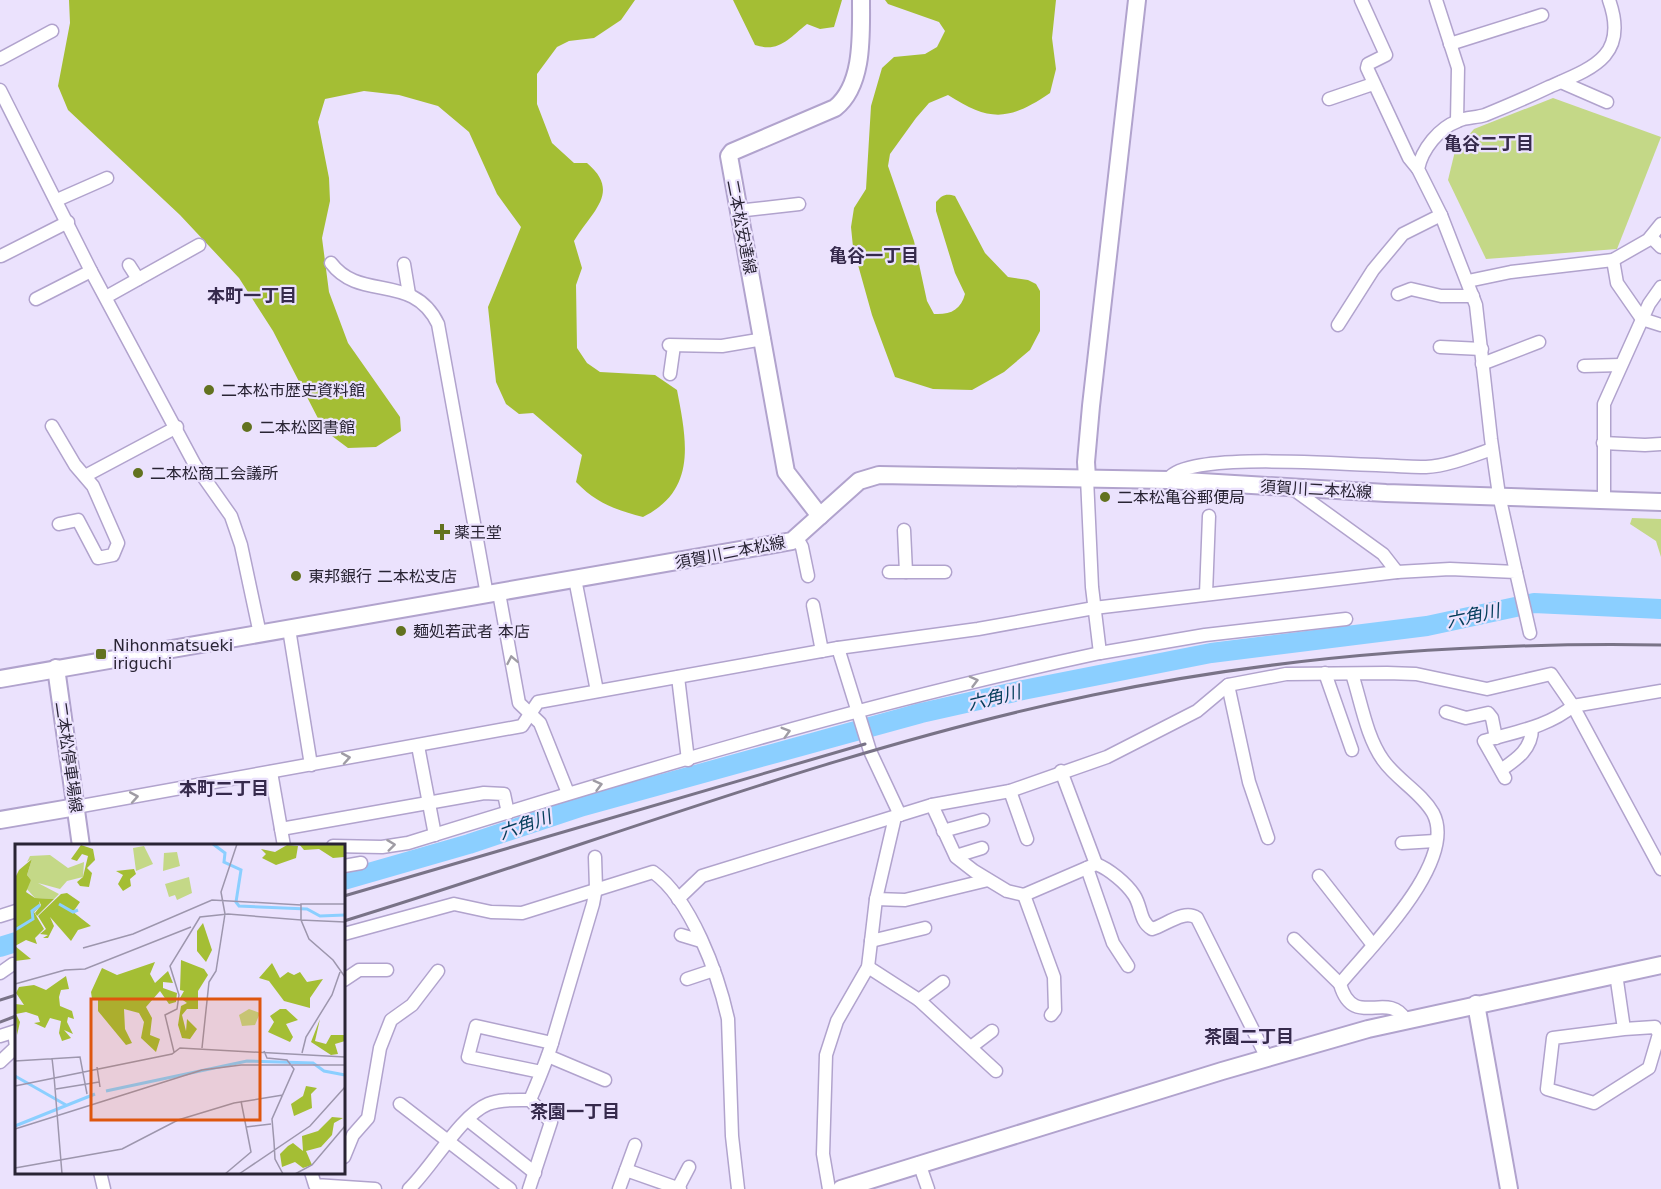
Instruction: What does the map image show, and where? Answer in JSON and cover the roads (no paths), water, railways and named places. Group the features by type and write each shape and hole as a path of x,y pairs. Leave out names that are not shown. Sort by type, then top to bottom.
{"main road":[{"name":"二本松安達線","path":"820,516 786,472 764,339 729,161 732,152 835,108 848,94 855,76 861,0"},
{"path":"1087,478 1086,462 1091,406 1137,0"},
{"name":"須賀川二本松線","path":"0,679 749,550 797,538 859,481 879,475 1168,480 1293,489 1661,502"},
{"name":"二本松停車場線","path":"56,668 81,844"},
{"path":"0,820 76,807"},
{"path":"841,1189 919,1163 1267,1058 1405,1019 1661,965"},
{"path":"1476,1004 1509,1189"}],"street":[{"path":"1361,0 1386,55 1368,64 1373,84 1400,134 1409,158 1418,169 1441,215 1473,296 1482,349 1499,495 1530,633"},
{"path":"1436,0 1459,76 1457,121"},
{"path":"1418,169 1422,155 1432,140 1457,121 1482,116 1561,82 1592,67 1605,56 1616,28 1617,19 1609,0"},
{"path":"1450,45 1542,15"},
{"path":"0,59 52,31"},
{"path":"1561,82 1607,102"},
{"path":"1329,99 1373,84"},
{"path":"0,90 5,111 57,200 91,271 195,465 231,516 241,545 260,634"},
{"path":"57,200 107,178"},
{"path":"737,211 799,204"},
{"path":"1338,325 1373,270 1403,234 1441,215"},
{"path":"1,256 68,222"},
{"path":"1468,281 1511,272 1613,260 1651,237 1661,224"},
{"path":"1651,237 1661,247"},
{"path":"106,297 199,245"},
{"path":"1613,260 1617,283 1642,319 1661,326"},
{"path":"331,263 345,278 356,283 410,294 422,301 438,324 493,594 519,703 540,723 568,793"},
{"path":"404,264 410,294"},
{"path":"129,265 138,279"},
{"path":"36,299 91,271"},
{"path":"1604,500 1603,410 1642,319 1661,287"},
{"path":"1398,294 1411,290 1441,296 1473,296"},
{"path":"670,374 672,346 722,346 764,339"},
{"path":"1482,364 1539,342"},
{"path":"1440,347 1482,349"},
{"path":"1584,366 1621,365"},
{"path":"52,426 65,451 93,486 118,543 117,549 113,555 98,558 78,520 59,524"},
{"path":"85,476 177,428"},
{"path":"1603,443 1645,446 1661,444"},
{"path":"1168,480 1171,474 1180,470 1233,462 1317,462 1429,467 1492,448"},
{"path":"1087,478 1094,608 1100,653"},
{"path":"1293,489 1383,554 1397,572"},
{"path":"1206,594 1209,516"},
{"path":"904,531 906,572"},
{"path":"797,538 802,547 808,576"},
{"path":"76,807 522,726 538,702 838,648 978,629 1094,608 1397,572 1450,569 1516,572"},
{"path":"889,572 945,572"},
{"path":"575,579 597,691"},
{"path":"813,605 822,651"},
{"path":"345,846 391,846 435,835 568,793 857,711 999,675 1100,653 1205,636 1346,619"},
{"path":"289,629 311,765"},
{"path":"829,1189 823,1154 826,1055 837,1021 868,967 876,899 898,816 870,751 838,648"},
{"path":"1325,673 1352,750"},
{"path":"678,899 702,876 932,805 1011,791 1061,771 1107,757 1197,711 1228,685 1286,674 1416,674 1487,689 1551,674 1572,706 1661,869"},
{"path":"1340,984 1417,891 1435,841 1436,824 1430,810 1401,782 1379,754 1352,674"},
{"path":"678,677 688,760"},
{"path":"1228,685 1249,782 1268,838"},
{"path":"1532,728 1532,735 1526,750 1503,774 1484,741 1532,728 1564,714 1572,706 1661,691"},
{"path":"1446,712 1466,718 1488,713 1492,718 1496,738"},
{"path":"418,746 435,835"},
{"path":"1061,771 1113,943 1128,966"},
{"path":"271,772 284,844"},
{"path":"1011,791 1027,839"},
{"path":"281,829 484,793 504,794 508,813"},
{"path":"932,805 956,856 1007,891 1024,895 1091,866 1105,868 1134,895 1145,925 1152,929 1184,916 1192,915 1197,918 1267,1058"},
{"path":"943,831 983,820"},
{"path":"1402,843 1435,841"},
{"path":"956,856 982,848"},
{"path":"530,1100 552,1044 586,931 596,888 594,857"},
{"path":"345,866 361,863"},
{"path":"345,934 454,904 491,912 522,913 653,872 678,899 701,941 714,970 728,1019 732,1136 738,1189"},
{"path":"1319,876 1373,945"},
{"path":"876,899 904,900 988,880"},
{"path":"1024,895 1054,977 1055,1010 1051,1015"},
{"path":"0,916 15,911"},
{"path":"871,941 925,928"},
{"path":"681,935 701,941"},
{"path":"1294,939 1340,984 1346,1000 1355,1007 1394,1008 1401,1011 1405,1019"},
{"path":"0,973 14,964"},
{"path":"868,967 920,1000 996,1071"},
{"path":"345,979 359,970 387,970"},
{"path":"687,979 714,970"},
{"path":"345,1154 352,1135 368,1118 380,1048 391,1020 412,1005 438,971"},
{"path":"1616,974 1624,1029"},
{"path":"920,1000 943,982"},
{"path":"541,1072 468,1057 476,1026 552,1044"},
{"path":"1655,1027 1659,1034 1649,1068 1594,1103 1547,1089 1553,1038 1624,1029 1655,1027"},
{"path":"0,1036 15,1031"},
{"path":"971,1047 992,1031"},
{"path":"0,1062 15,1048"},
{"path":"548,1056 605,1080"},
{"path":"411,1188 477,1110 500,1100 530,1100 551,1122 529,1189"},
{"path":"400,1104 510,1189"},
{"path":"468,1120 535,1173"},
{"path":"619,1189 635,1145"},
{"path":"919,1163 928,1189"},
{"path":"626,1170 679,1189 689,1167"},
{"path":"100,1174 104,1189"},
{"path":"311,1174 315,1185 375,1189"}],"waterway":[{"name":"六角川","path":"345,880 469,844 583,806 921,713 1023,690 1211,653 1427,626 1534,603 1661,609"},
{"name":"六角川","path":"0,947 15,942"}],"railway":[{"path":"345,921 809,770 903,742 1093,695 1234,670 1375,654 1518,646 1661,645"},
{"path":"345,896 865,744"},
{"path":"0,1000 15,995"},
{"path":"0,1022 15,1016"}],"place":[{"name":"二本松市歴史資料館","path":"209,390"},
{"name":"二本松図書館","path":"247,427"},
{"name":"二本松商工会議所","path":"138,473"},
{"name":"二本松亀谷郵便局","path":"1105,497"},
{"name":"薬王堂","path":"442,532"},
{"name":"東邦銀行 二本松支店","path":"296,576"},
{"name":"麺処若武者 本店","path":"401,631"},
{"name":"Nihonmatsueki iriguchi","path":"101,654"}],"district":[{"name":"亀谷二丁目","path":"1489,144"},
{"name":"亀谷一丁目","path":"874,256"},
{"name":"本町一丁目","path":"252,296"},
{"name":"本町二丁目","path":"224,789"},
{"name":"茶園二丁目","path":"1249,1037"},
{"name":"茶園一丁目","path":"575,1112"}]}
